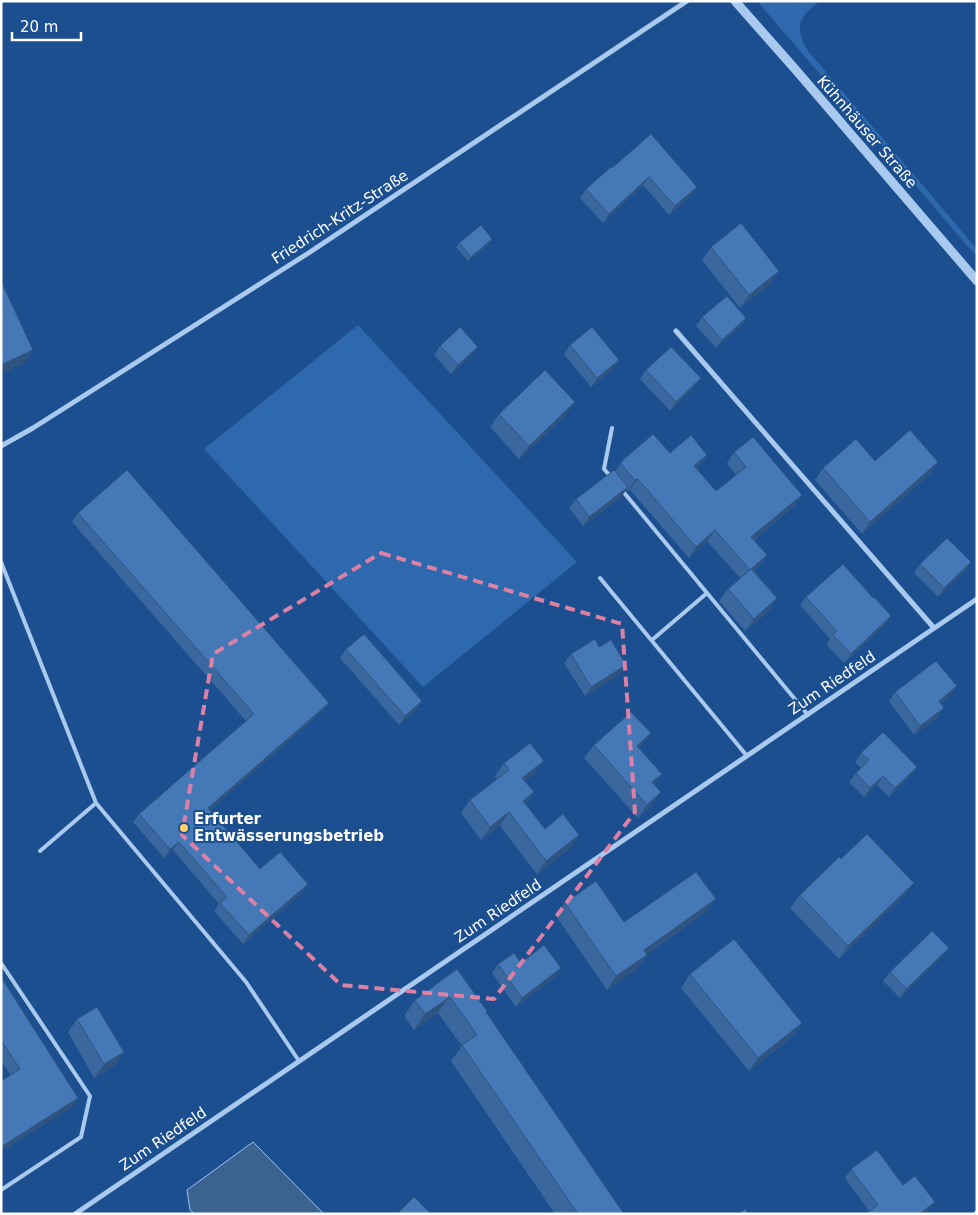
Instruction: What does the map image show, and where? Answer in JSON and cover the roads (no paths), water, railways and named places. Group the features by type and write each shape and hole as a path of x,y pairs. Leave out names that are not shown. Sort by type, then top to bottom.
{"street":[{"name":"Friedrich-Kritz-Straße","path":"1,446 33,428 298,259 687,1"},
{"name":"Kühnhäuser Straße","path":"735,1 977,281"},
{"path":"676,331 934,628"},
{"name":"Zum Riedfeld","path":"75,1214 977,599"}],"lane":[{"path":"612,428 604,469 808,715"},
{"path":"1,562 96,803 246,982 298,1062"},
{"path":"600,578 747,756"},
{"path":"652,640 707,593"},
{"path":"40,851 96,803"},
{"path":"1,962 90,1096 81,1137 1,1190"}],"place":[{"name":"Erfurter Entwässerungsbetrieb","path":"184,828"}]}
